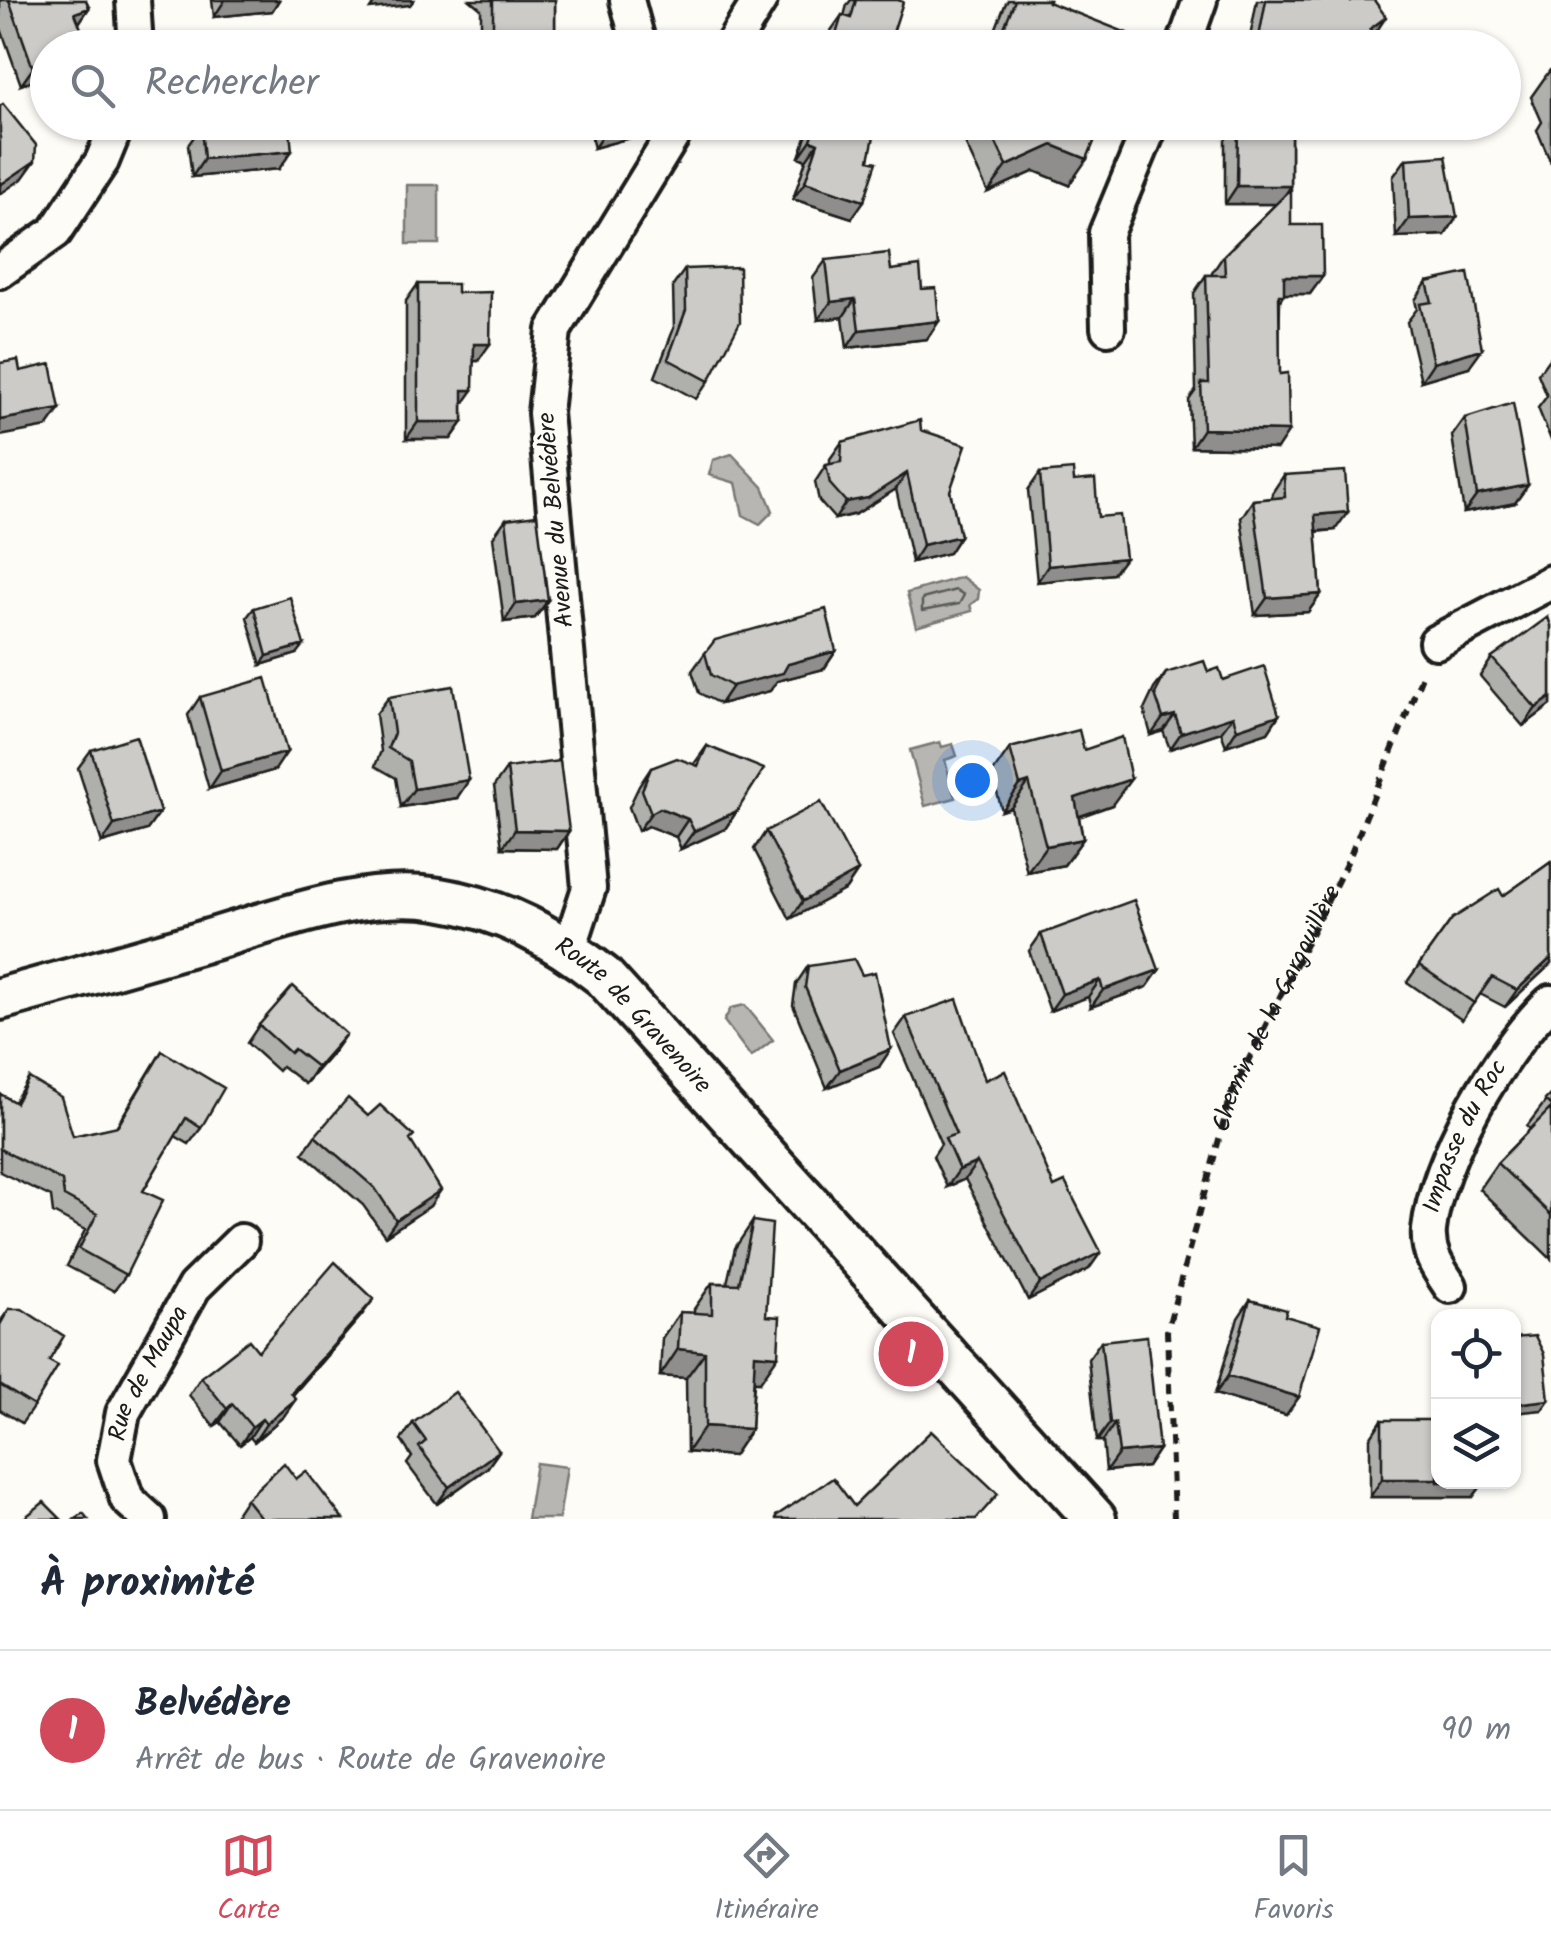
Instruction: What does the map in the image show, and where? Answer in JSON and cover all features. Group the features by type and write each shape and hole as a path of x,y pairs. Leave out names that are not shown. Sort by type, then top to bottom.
{"street":[{"path":"133,0 135,30"},
{"path":"627,0 635,30"},
{"path":"741,30 760,0"},
{"path":"1190,30 1200,0"},
{"path":"0,271 55,232 102,160 110,140"},
{"name":"Avenue du Belvédère","path":"569,949 590,888 544,414 554,330 664,140"},
{"path":"1108,328 1106,233 1145,140"},
{"path":"1436,642 1551,582"},
{"name":"Route de Gravenoire","path":"0,999 274,922 396,897 435,898 480,907 530,926 569,949 603,976 1095,1519"},
{"name":"Impasse du Roc","path":"1450,1286 1432,1261 1429,1230 1458,1136 1521,1030 1551,1002"},
{"name":"Rue de Maupa","path":"149,1519 126,1499 114,1460 123,1413 194,1288 242,1242"}],"path":[{"name":"Chemin de la Gargouillère","path":"1174,1519 1167,1331 1232,1095 1350,856 1436,642"}],"water":[{"path":"407,185 439,185 439,244 407,244"},
{"path":"732,454 763,487 773,511 760,524 743,515 736,483 709,475 713,460"},
{"path":"962,577 979,590 978,599 970,605 972,611 916,627 907,593"},
{"path":"940,742 942,747 953,744 957,756 945,760 955,798 925,806 910,750"},
{"path":"745,1005 773,1040 751,1057 724,1021 731,1008"},
{"path":"536,1463 567,1467 559,1519 527,1519"}],"building":[{"path":"9,0 86,0 89,8 75,13 82,30 30,30 30,60"},
{"path":"493,0 555,0 555,30 493,30"},
{"path":"856,0 903,2 894,30 837,30 842,15 851,18"},
{"path":"1015,0 1049,0 1119,30 1003,30"},
{"path":"1266,0 1374,0 1386,17 1371,30 1260,30"},
{"path":"3,104 36,145 35,161 0,185"},
{"path":"202,140 291,140 292,151 204,159"},
{"path":"811,140 873,140 869,160 877,162 864,201 805,182 818,143"},
{"path":"995,140 1095,140 1087,159 1053,145 1007,166"},
{"path":"1238,140 1291,140 1291,186 1237,186"},
{"path":"1446,156 1457,217 1409,219 1406,159"},
{"path":"1291,189 1291,225 1322,225 1323,276 1284,276 1284,295 1279,295 1280,374 1288,373 1289,431 1203,429 1201,383 1209,383 1206,275 1225,275 1224,255"},
{"path":"889,253 891,270 920,266 922,289 936,288 939,321 859,330 855,299 831,302 826,260"},
{"path":"739,267 740,322 709,381 668,359 686,310 685,269"},
{"path":"1468,273 1482,349 1433,363 1420,304 1432,302 1427,282"},
{"path":"418,284 457,284 457,293 491,292 490,344 474,344 473,390 463,390 463,422 418,422"},
{"path":"18,360 20,371 51,364 60,409 0,420 0,363"},
{"path":"1513,403 1528,485 1477,495 1465,418"},
{"path":"920,420 921,430 966,445 950,491 960,536 923,545 907,473 868,498 846,502 830,484 826,465 841,462 842,442"},
{"path":"1073,470 1074,481 1095,479 1098,517 1120,515 1125,558 1048,566 1040,473"},
{"path":"1345,471 1348,512 1315,515 1321,594 1267,598 1253,500 1285,497 1284,475"},
{"path":"537,515 548,600 516,604 506,519"},
{"path":"290,597 304,645 267,656 254,608"},
{"path":"826,609 836,651 788,664 783,673 732,686 711,675 705,653 715,640"},
{"path":"1548,617 1551,697 1536,708 1492,658"},
{"path":"1204,661 1208,672 1219,668 1223,680 1264,666 1279,715 1237,729 1233,716 1181,733 1175,715 1163,718 1155,694 1166,673"},
{"path":"266,678 287,752 221,771 200,697"},
{"path":"453,686 469,780 414,789 409,761 388,748 394,733 389,697"},
{"path":"1079,730 1084,750 1122,737 1131,779 1075,798 1083,839 1046,846 1029,782 1020,785 1010,748"},
{"path":"136,736 160,812 114,825 91,750"},
{"path":"707,746 764,769 737,811 694,831 688,819 660,808 651,813 642,790 651,768 677,758 698,766"},
{"path":"560,761 569,831 515,830 507,768"},
{"path":"821,802 858,871 803,901 766,831"},
{"path":"1551,862 1551,958 1517,990 1492,977 1474,1003 1419,965 1452,919 1499,889 1503,896"},
{"path":"1134,900 1159,970 1103,990 1100,980 1062,994 1041,934"},
{"path":"854,959 862,975 875,972 891,1049 840,1070 805,987 808,966"},
{"path":"293,986 346,1034 317,1067 294,1049 290,1053 259,1025"},
{"path":"957,999 985,1080 1005,1071 1054,1187 1065,1182 1101,1252 1040,1283 977,1162 959,1170 945,1138 956,1134 906,1017"},
{"path":"162,1051 224,1088 201,1128 186,1118 143,1191 163,1200 126,1275 79,1249 97,1214 64,1196 62,1181 0,1149 0,1094 16,1103 29,1078 61,1097 73,1136 118,1126"},
{"path":"348,1098 368,1116 380,1105 414,1136 410,1140 441,1190 396,1220 375,1188 315,1136"},
{"path":"1551,1108 1551,1215 1497,1163"},
{"path":"753,1221 772,1224 766,1316 780,1317 778,1356 755,1354 751,1429 705,1426 705,1352 678,1349 680,1312 712,1314 712,1283 739,1284"},
{"path":"335,1262 374,1299 291,1393 296,1399 266,1424 262,1419 252,1427 232,1404 227,1409 201,1377 249,1340 258,1351"},
{"path":"1250,1300 1287,1310 1285,1316 1320,1326 1299,1397 1228,1376"},
{"path":"9,1309 22,1309 64,1336 49,1361 58,1366 34,1406 0,1385 0,1325"},
{"path":"1147,1336 1159,1449 1119,1453 1115,1423 1110,1423 1101,1341"},
{"path":"1535,1336 1544,1354 1549,1400 1521,1403 1521,1337"},
{"path":"455,1392 499,1451 449,1487 419,1447 426,1441 413,1423"},
{"path":"1382,1420 1431,1420 1431,1479 1382,1479"},
{"path":"931,1431 998,1494 976,1519 776,1519 833,1478 854,1506"},
{"path":"284,1463 296,1479 306,1471 343,1519 262,1519 246,1499"},
{"path":"44,1502 61,1519 23,1519"}],"place":[{"name":"Belvédère","path":"911,1354"}]}
